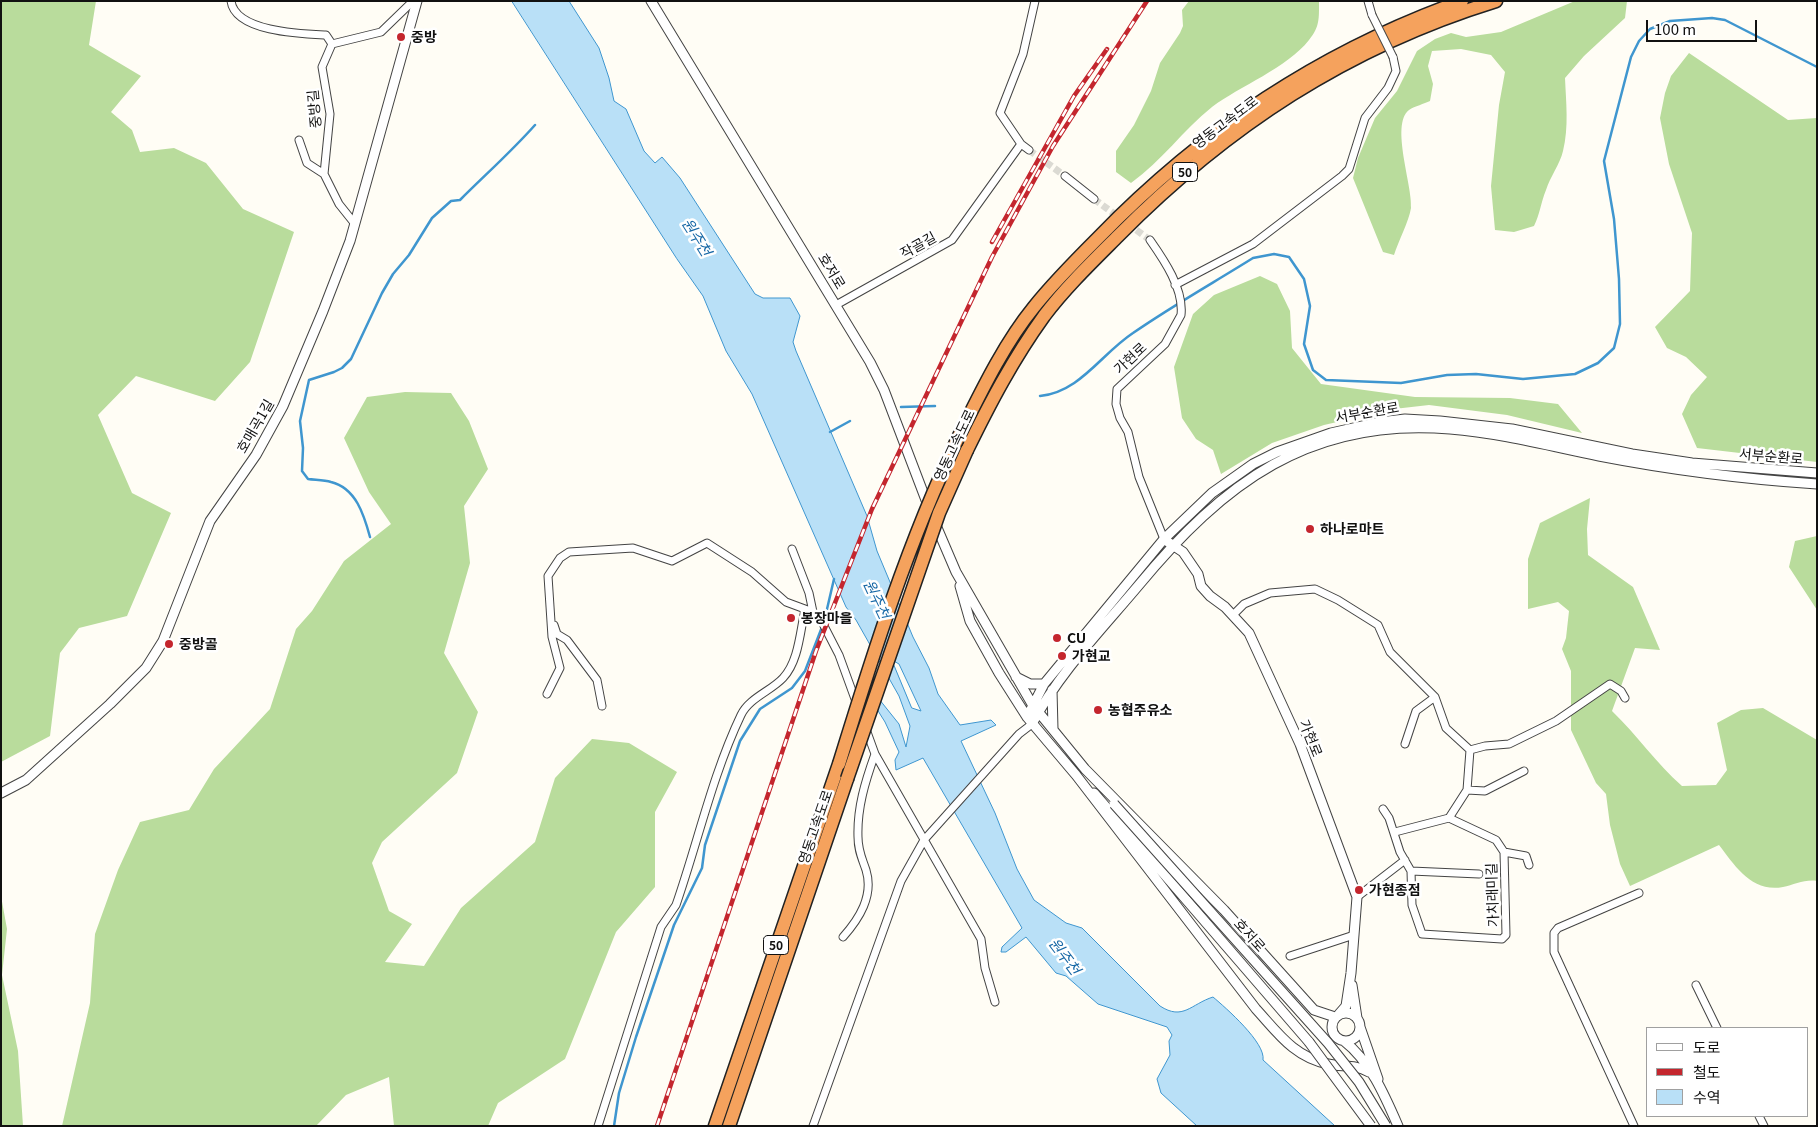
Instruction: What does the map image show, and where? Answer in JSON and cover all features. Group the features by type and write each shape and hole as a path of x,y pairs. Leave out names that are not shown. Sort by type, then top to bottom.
{"highway":[{"name":"영동고속도로","path":"715,1126 904,571 941,474 990,375 1033,308 1119,216 1176,164 1254,105 1306,72 1388,31 1462,1"},
{"name":"영동고속도로","path":"729,1126 939,513 1002,379 1045,315 1084,270 1188,169 1264,112 1334,69 1404,34 1496,1"},
{"path":"734,1126 753,1057"},
{"path":"709,1126 720,1097 729,1082"}],"street":[{"path":"231,1 232,7 244,22 297,34 326,35 332,44 381,32 413,1"},
{"name":"호매곡1길","path":"1,793 26,780 110,704 146,668 163,640 210,521 256,455 283,406 323,311 355,224 417,1"},
{"name":"호저로","path":"651,1 836,305 884,390 956,572 970,621 999,673 1029,720 1076,775 1108,803 1328,1043 1359,1082 1386,1126"},
{"path":"1029,150 1021,144 1000,113 1023,54 1035,1"},
{"path":"1177,289 1253,244 1349,169 1365,118 1388,88 1396,72 1393,57 1372,15 1368,1"},
{"name":"중방길","path":"332,44 322,66 330,114 324,174 338,204 355,224"},
{"name":"중방길","path":"299,140 307,163 324,174"},
{"name":"작골길","path":"836,305 952,240 1021,144"},
{"path":"1065,176 1094,198"},
{"name":"가현로","path":"1150,240 1164,260 1177,289 1182,310 1181,315 1165,344 1117,389 1116,404 1120,418 1128,432 1139,476 1168,542 1183,552 1198,574 1201,586 1233,615 1249,633 1300,744 1357,897 1351,973"},
{"name":"서부순환로","path":"1029,720 1032,704 1212,492 1253,464 1277,452 1356,426 1405,419 1512,428 1632,454 1692,463 1817,473"},
{"name":"서부순환로","path":"1168,542 1257,472 1312,446 1386,428 1449,429 1690,472 1817,484"},
{"path":"602,706 598,680 567,640 557,634 552,617 548,598 548,576 560,558 569,552 633,548 672,561 707,543 752,572 786,602 813,612 821,620 839,655 874,754 982,939 985,968 995,1002"},
{"path":"792,549 809,592 813,612"},
{"name":"호저로","path":"956,572 1032,704 1085,769 1108,803 1310,1042 1371,1126"},
{"path":"1233,615 1244,604 1270,593 1315,589 1338,600 1378,625 1390,652 1435,697 1446,728 1470,750"},
{"path":"598,1126 661,927 676,905 727,747 742,713 758,697 784,677 794,657 804,610"},
{"path":"547,694 560,668 552,638 552,617"},
{"path":"1015,677 1030,684 1048,686 1053,729"},
{"path":"1470,750 1484,746 1509,744 1556,721 1610,684 1621,691 1625,698"},
{"name":"서부순환로","path":"1029,720 1038,712 1048,686"},
{"path":"1405,744 1416,711 1435,697"},
{"path":"813,1126 901,881 924,840 1019,734 1029,720"},
{"path":"1395,832 1449,818 1467,790 1470,750"},
{"path":"844,936 857,921 864,909 867,892 866,872 858,854 858,835 864,785 874,754"},
{"path":"1467,790 1484,791 1524,771"},
{"path":"1108,803 1224,910 1314,1010 1337,1016 1348,1013 1357,1018"},
{"path":"1108,803 1256,1009 1286,1041 1308,1059 1331,1065 1354,1065 1369,1072"},
{"name":"가치래미길","path":"1382,810 1389,818 1400,852 1411,871 1412,905 1422,934 1502,939 1506,935 1504,852 1496,840 1449,818"},
{"path":"1504,852 1526,856 1529,865"},
{"path":"1357,897 1405,860"},
{"path":"1411,871 1479,874"},
{"path":"1634,1126 1554,952 1554,933 1558,928 1639,893"},
{"path":"1290,956 1354,934"},
{"path":"1351,973 1346,1006 1337,1016 1331,1030 1336,1037 1344,1041 1362,1059 1369,1072 1382,1088"},
{"path":"1351,973 1357,1018 1398,1126"},
{"path":"1696,985 1717,1027"},
{"path":"1344,1041 1356,1036 1360,1027"}],"green space":[{"path":"1,1 96,1 89,45 141,76 111,112 132,130 140,152 174,148 206,163 243,209 294,232 250,362 215,401 136,376 98,415 132,493 171,513 127,616 79,628 60,653 50,736 1,762"},
{"path":"1189,1 1319,1 1318,22 1313,35 1300,50 1276,68 1212,107 1191,125 1153,165 1131,183 1116,172 1116,151 1134,125 1151,91 1160,63 1180,33 1183,26 1182,10"},
{"path":"1575,1 1627,1 1625,18 1584,56 1565,78 1567,124 1565,142 1560,161 1548,185 1534,226 1514,232 1495,230 1491,186 1499,105 1505,72 1491,55 1461,49 1432,51 1428,66 1433,84 1430,101 1409,110 1404,118 1402,129 1402,142 1411,198 1410,213 1394,255 1383,252 1353,178 1358,158 1375,118 1397,91 1417,51 1435,39 1451,33 1466,37 1501,32"},
{"path":"1689,53 1788,120 1817,118 1817,462 1697,448 1682,414 1691,395 1707,377 1686,357 1667,348 1655,327 1690,291 1692,233 1669,164 1660,118 1671,76"},
{"path":"1260,276 1277,284 1290,311 1292,348 1321,384 1415,397 1510,398 1558,404 1582,433 1507,415 1429,405 1394,409 1324,425 1272,443 1221,474 1213,450 1196,439 1182,418 1174,367 1193,314 1214,295"},
{"path":"405,392 451,393 469,421 488,469 464,506 470,563 444,653 478,712 457,773 382,842 372,863 389,911 412,924 385,962 424,966 461,908 535,842 555,778 592,739 629,743 677,772 655,812 655,887 616,932 565,1059 498,1103 488,1126 394,1126 389,1077 346,1095 316,1126 62,1126 90,1003 95,934 118,870 140,822 189,810 214,769 270,709 296,629 312,611 344,561 391,524 369,492 344,438 367,397"},
{"path":"1590,498 1587,529 1588,555 1633,587 1660,650 1635,648 1612,711 1682,786 1716,785 1727,770 1717,723 1741,710 1763,708 1817,740 1817,881 1804,881 1772,888 1762,886 1745,876 1719,845 1630,886 1620,864 1610,825 1606,794 1596,783 1571,730 1571,671 1562,649 1566,638 1569,611 1558,602 1528,609 1528,559 1540,523"},
{"path":"1817,536 1817,610 1789,567 1795,541"},
{"path":"1,896 7,929 2,975 18,1051 23,1126 1,1126"}],"water":[{"name":"원주천","path":"512,1 569,1 599,48 614,101 626,109 644,151 655,163 662,157 680,178 755,294 763,298 790,298 800,316 793,342 796,351 867,516 877,551 913,637 929,668 938,694 960,725 991,720 996,725 961,741 995,813 1017,869 1034,900 1066,923 1082,928 1160,1006 1175,1012 1181,1012 1213,997 1252,1035 1262,1053 1263,1060 1335,1126 1197,1126 1161,1093 1157,1079 1170,1055 1169,1041 1172,1035 1167,1027 1098,1004 1066,976 1056,973 1026,937 1006,952 1001,952 1002,947 1022,928 923,758 896,770 895,760 899,752 885,722 863,687 879,699 899,724 906,747 910,726 899,696 856,620 846,607 752,394 726,351 703,296 677,259","holes":["892,660 899,664 921,711 912,708"]}],"waterway":[{"path":"1040,396 1054,393 1079,380 1133,333 1253,258 1274,254 1289,257 1304,279 1310,306 1304,344 1313,370 1326,380 1401,383 1447,375 1476,374 1523,379 1575,374 1598,363 1614,348 1620,324 1619,279 1614,219 1604,161 1631,57 1639,41 1650,29 1670,21 1712,18 1725,20 1817,67"},
{"path":"370,537 358,503 347,490 331,482 308,479 302,471 303,448 300,421 309,380 334,372 342,368 351,359 382,293 432,218 451,201 460,200 535,125"},
{"path":"901,407 935,406"},
{"path":"830,432 850,421"},
{"path":"824,622 834,579"},
{"path":"614,1126 619,1093 636,1037 674,925 702,868 705,845 740,741 760,709 792,688 805,671 822,627"}],"tunnel":[{"path":"1029,150 1065,176"},
{"path":"1094,199 1150,240"}],"railway":[{"path":"657,1126 816,651 872,509 992,257 1053,146 1147,1"},
{"path":"992,242 1074,96 1107,49"}],"place":[{"name":"중방","path":"401,37"},
{"name":"하나로마트","path":"1310,529"},
{"name":"봉장마을","path":"791,618"},
{"name":"CU","path":"1057,638"},
{"name":"중방골","path":"169,644"},
{"name":"가현교","path":"1062,656"},
{"name":"농협주유소","path":"1098,710"},
{"name":"가현종점","path":"1359,890"}]}
